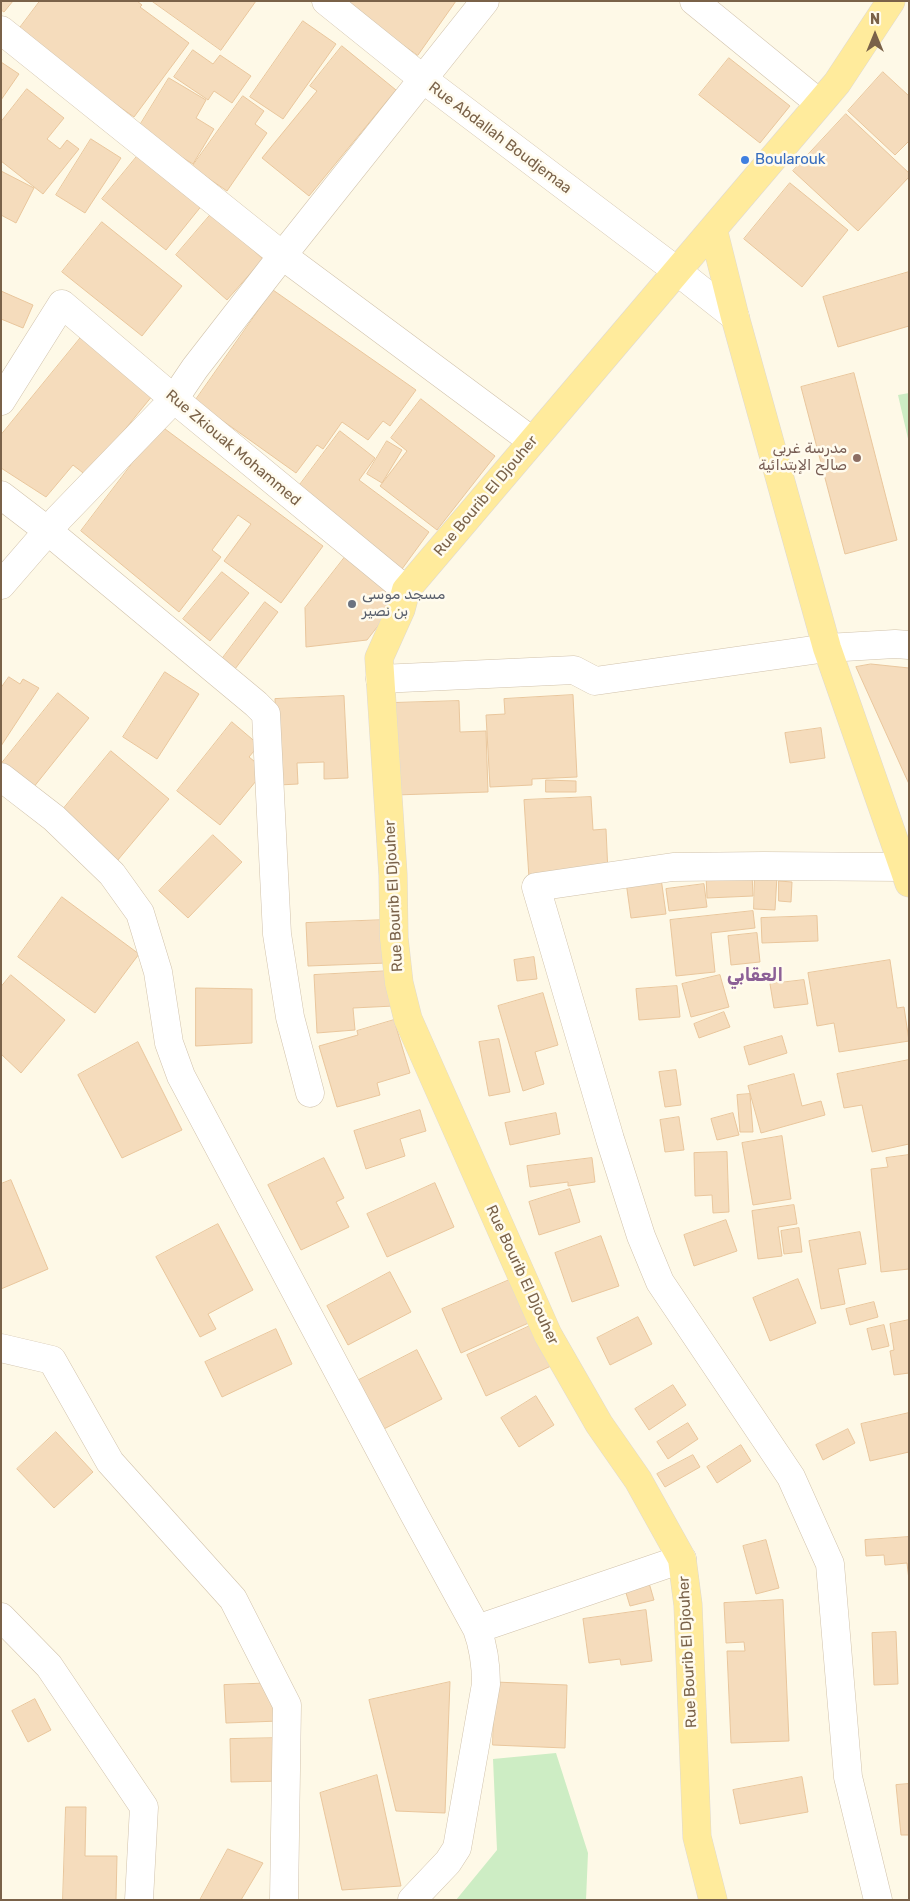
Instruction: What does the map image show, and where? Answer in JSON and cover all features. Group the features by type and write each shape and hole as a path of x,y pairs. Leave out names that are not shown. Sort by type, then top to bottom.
{"main road":[{"name":"Rue Bourib El Djouher","path":"713,1900 697,1837 688,1605 682,1559 638,1480 599,1424 548,1336 408,1019 399,983 394,938 393,875 379,658 401,609 406,590 837,83 891,1"},
{"path":"713,230 735,317 827,648 906,875"}],"street":[{"name":"Rue Abdallah Boudjemaa","path":"326,1 423,79 735,317"},
{"path":"1,585 48,531 174,399 195,368 282,256 486,1"},
{"path":"694,1 820,103"},
{"path":"1,30 282,256 532,441"},
{"name":"Rue Zkiouak Mohammed","path":"1,401 62,304 406,590"},
{"path":"1,495 48,531 266,714 277,934 290,1017 310,1093"},
{"path":"380,679 574,670 594,681 827,648 909,644"},
{"path":"1,777 54,818 112,874 140,914 158,972 169,1043 181,1076 477,1629 486,1664 486,1684 457,1848 448,1862 412,1900"},
{"path":"878,1900 848,1777 830,1564 790,1477 660,1282 641,1236 610,1140 536,887 673,867 764,866 906,875"},
{"path":"1,1348 52,1360 110,1462 233,1599 287,1705 284,1900"},
{"path":"477,1629 682,1559"},
{"path":"1,1617 49,1666 144,1807 139,1900"}],"green space":[{"path":"909,393 909,443 898,395"},
{"path":"556,1753 588,1853 586,1900 456,1900 497,1850 493,1759"}],"building":[{"path":"1,1 13,1 4,12 1,10"},
{"path":"40,1 137,1 142,5 140,7 189,43 134,117 16,33"},
{"path":"152,1 256,1 221,50"},
{"path":"342,1 456,1 418,55"},
{"path":"303,21 336,44 283,119 250,97"},
{"path":"342,46 396,90 309,196 262,158 317,91 310,86"},
{"path":"193,50 213,64 220,55 251,76 232,103 214,91 208,100 174,77"},
{"path":"729,58 790,106 760,143 699,95"},
{"path":"1,62 19,74 1,100"},
{"path":"883,72 909,96 909,141 895,155 848,111"},
{"path":"169,78 206,100 196,118 214,129 193,164 137,130"},
{"path":"27,89 64,118 47,139 60,149 67,140 79,149 43,194 1,161 1,122"},
{"path":"243,96 264,111 255,124 267,133 227,191 192,167"},
{"path":"846,114 909,173 909,177 858,231 793,171"},
{"path":"91,139 121,158 85,213 56,195"},
{"path":"139,154 203,204 166,250 102,199"},
{"path":"1,171 34,188 16,223 1,215"},
{"path":"790,183 848,230 802,287 744,239"},
{"path":"212,213 263,259 227,300 176,255"},
{"path":"102,222 182,286 142,336 62,272"},
{"path":"909,272 909,326 838,347 823,297"},
{"path":"273,290 416,390 390,426 383,421 368,440 342,422 323,449 317,445 296,473 195,401"},
{"path":"1,291 33,305 23,328 1,319"},
{"path":"87,330 157,390 87,476 73,465 46,497 1,468 1,435"},
{"path":"854,373 897,540 845,554 801,387"},
{"path":"421,399 495,456 437,530 380,486 407,451 391,438"},
{"path":"161,426 323,546 281,603 224,561 251,524 238,515 212,550 221,557 179,612 81,531"},
{"path":"340,431 375,458 359,480 429,532 402,569 296,490"},
{"path":"387,441 402,450 382,483 367,474"},
{"name":"مسجد موسى بن نصير","path":"345,557 399,599 367,640 306,647 305,608"},
{"path":"222,572 249,593 210,641 183,619"},
{"path":"265,602 278,612 235,669 222,659"},
{"path":"871,664 909,668 909,784 856,667"},
{"path":"165,672 199,694 157,759 123,737"},
{"path":"9,677 20,684 23,679 39,688 1,746 1,688"},
{"path":"58,693 89,718 33,788 2,763"},
{"path":"573,695 577,777 532,779 532,785 490,787 486,715 505,714 504,699"},
{"path":"344,696 348,778 324,779 324,762 297,763 298,784 279,785 275,699"},
{"path":"459,701 460,732 486,731 488,792 395,795 392,703"},
{"path":"232,722 259,745 249,757 265,770 220,825 177,791"},
{"path":"821,728 825,758 790,763 785,733"},
{"path":"111,751 169,799 117,861 60,813"},
{"path":"546,780 576,781 576,792 546,792"},
{"path":"591,797 593,830 606,829 608,873 529,878 524,800"},
{"path":"213,835 242,862 188,918 159,891"},
{"path":"752,873 753,896 707,898 706,875"},
{"path":"755,875 777,876 775,910 754,909"},
{"path":"661,878 666,914 631,918 626,882"},
{"path":"779,881 792,882 791,902 779,901"},
{"path":"704,884 707,907 669,911 666,889"},
{"path":"62,897 139,954 95,1013 18,957"},
{"path":"753,911 755,928 711,933 715,972 676,976 670,920"},
{"path":"817,916 818,941 762,943 761,918"},
{"path":"386,920 387,963 308,966 306,923"},
{"path":"757,933 760,962 731,965 728,936"},
{"path":"534,957 537,979 517,981 514,960"},
{"path":"890,960 897,1008 904,1007 909,1041 839,1052 834,1023 817,1026 808,973"},
{"path":"391,971 394,1006 353,1008 355,1030 317,1033 314,975"},
{"path":"11,975 65,1020 21,1073 1,1054 1,987"},
{"path":"720,975 729,1007 691,1017 682,984"},
{"path":"804,980 808,1004 774,1008 770,984"},
{"path":"677,986 680,1017 639,1020 636,989"},
{"path":"196,988 252,989 252,1043 196,1046"},
{"path":"543,993 558,1045 535,1052 544,1084 523,1091 498,1006"},
{"path":"724,1012 730,1027 699,1038 694,1024"},
{"path":"394,1020 410,1073 377,1083 380,1095 337,1107 319,1046 358,1035 357,1031"},
{"path":"782,1036 787,1053 749,1065 744,1047"},
{"path":"499,1039 510,1092 489,1096 479,1042"},
{"path":"138,1042 182,1130 122,1158 78,1075"},
{"path":"909,1060 909,1144 872,1152 862,1105 844,1108 837,1074"},
{"path":"676,1070 681,1105 665,1107 659,1072"},
{"path":"794,1074 802,1106 821,1101 825,1115 761,1133 748,1086"},
{"path":"750,1094 753,1132 740,1132 737,1095"},
{"path":"420,1110 426,1131 400,1139 405,1156 366,1169 354,1131"},
{"path":"556,1113 560,1134 510,1145 505,1123"},
{"path":"733,1113 739,1135 717,1140 711,1119"},
{"path":"679,1117 684,1150 665,1152 660,1120"},
{"path":"782,1136 791,1199 753,1205 742,1143"},
{"path":"727,1152 729,1212 713,1213 712,1195 695,1196 694,1153"},
{"path":"909,1155 909,1269 881,1272 871,1169 888,1167 886,1158"},
{"path":"324,1158 344,1198 336,1202 349,1227 301,1250 268,1185"},
{"path":"592,1158 595,1182 568,1186 568,1182 530,1187 527,1166"},
{"path":"11,1180 48,1269 1,1289 1,1184"},
{"path":"435,1183 454,1227 387,1257 367,1214"},
{"path":"570,1189 580,1222 539,1235 529,1202"},
{"path":"794,1205 797,1224 778,1227 782,1256 758,1259 752,1211"},
{"path":"726,1220 737,1251 694,1266 684,1235"},
{"path":"218,1224 253,1290 208,1314 216,1329 200,1337 156,1257"},
{"path":"799,1228 802,1252 784,1254 781,1231"},
{"path":"860,1232 866,1264 838,1269 845,1304 821,1309 809,1241"},
{"path":"601,1236 619,1286 572,1302 555,1253"},
{"path":"390,1272 411,1312 348,1345 327,1306"},
{"path":"514,1278 533,1321 461,1353 442,1309"},
{"path":"798,1279 816,1323 770,1341 753,1298"},
{"path":"874,1302 878,1317 850,1325 846,1309"},
{"path":"638,1317 652,1344 610,1365 597,1338"},
{"path":"909,1320 909,1373 894,1375 890,1351 894,1350 890,1324"},
{"path":"532,1325 551,1366 486,1396 467,1355"},
{"path":"884,1325 889,1346 872,1350 867,1329"},
{"path":"276,1329 292,1364 222,1397 205,1362"},
{"path":"417,1350 442,1399 380,1431 355,1382"},
{"path":"673,1385 686,1405 649,1430 635,1409"},
{"path":"536,1396 554,1425 519,1447 501,1418"},
{"path":"909,1413 909,1452 870,1461 861,1424"},
{"path":"688,1423 698,1439 668,1459 657,1442"},
{"path":"848,1429 855,1443 823,1460 816,1445"},
{"path":"56,1432 93,1472 54,1508 17,1469"},
{"path":"741,1445 751,1461 717,1483 707,1467"},
{"path":"693,1455 700,1467 665,1487 657,1474"},
{"path":"909,1537 909,1580 907,1563 885,1565 884,1555 866,1556 865,1540"},
{"path":"766,1540 779,1588 756,1594 743,1546"},
{"path":"647,1576 654,1600 630,1606 623,1583"},
{"path":"783,1600 789,1741 731,1743 727,1651 745,1651 744,1642 726,1643 724,1603"},
{"path":"646,1610 652,1661 621,1665 620,1659 589,1663 583,1619"},
{"path":"896,1632 898,1684 874,1685 872,1633"},
{"path":"450,1682 445,1813 396,1811 369,1700"},
{"path":"495,1682 567,1685 565,1748 493,1745"},
{"path":"277,1683 279,1721 226,1723 224,1685"},
{"path":"35,1699 51,1730 28,1742 12,1711"},
{"path":"282,1738 283,1781 231,1782 230,1739"},
{"path":"377,1775 401,1886 342,1890 320,1793"},
{"path":"802,1777 808,1812 740,1824 733,1790"},
{"path":"909,1784 909,1835 901,1835 896,1785"},
{"path":"66,1807 86,1807 85,1856 117,1856 116,1900 63,1900"},
{"path":"228,1849 263,1863 241,1900 200,1900"}],"place":[{"name":"Boularouk","path":"745,160"},
{"name":"مدرسة غربي صالح الإبتدائية","path":"857,458"},
{"name":"مسجد موسى بن نصير","path":"352,604"}],"district":[{"name":"العقابي","path":"755,976"}]}
